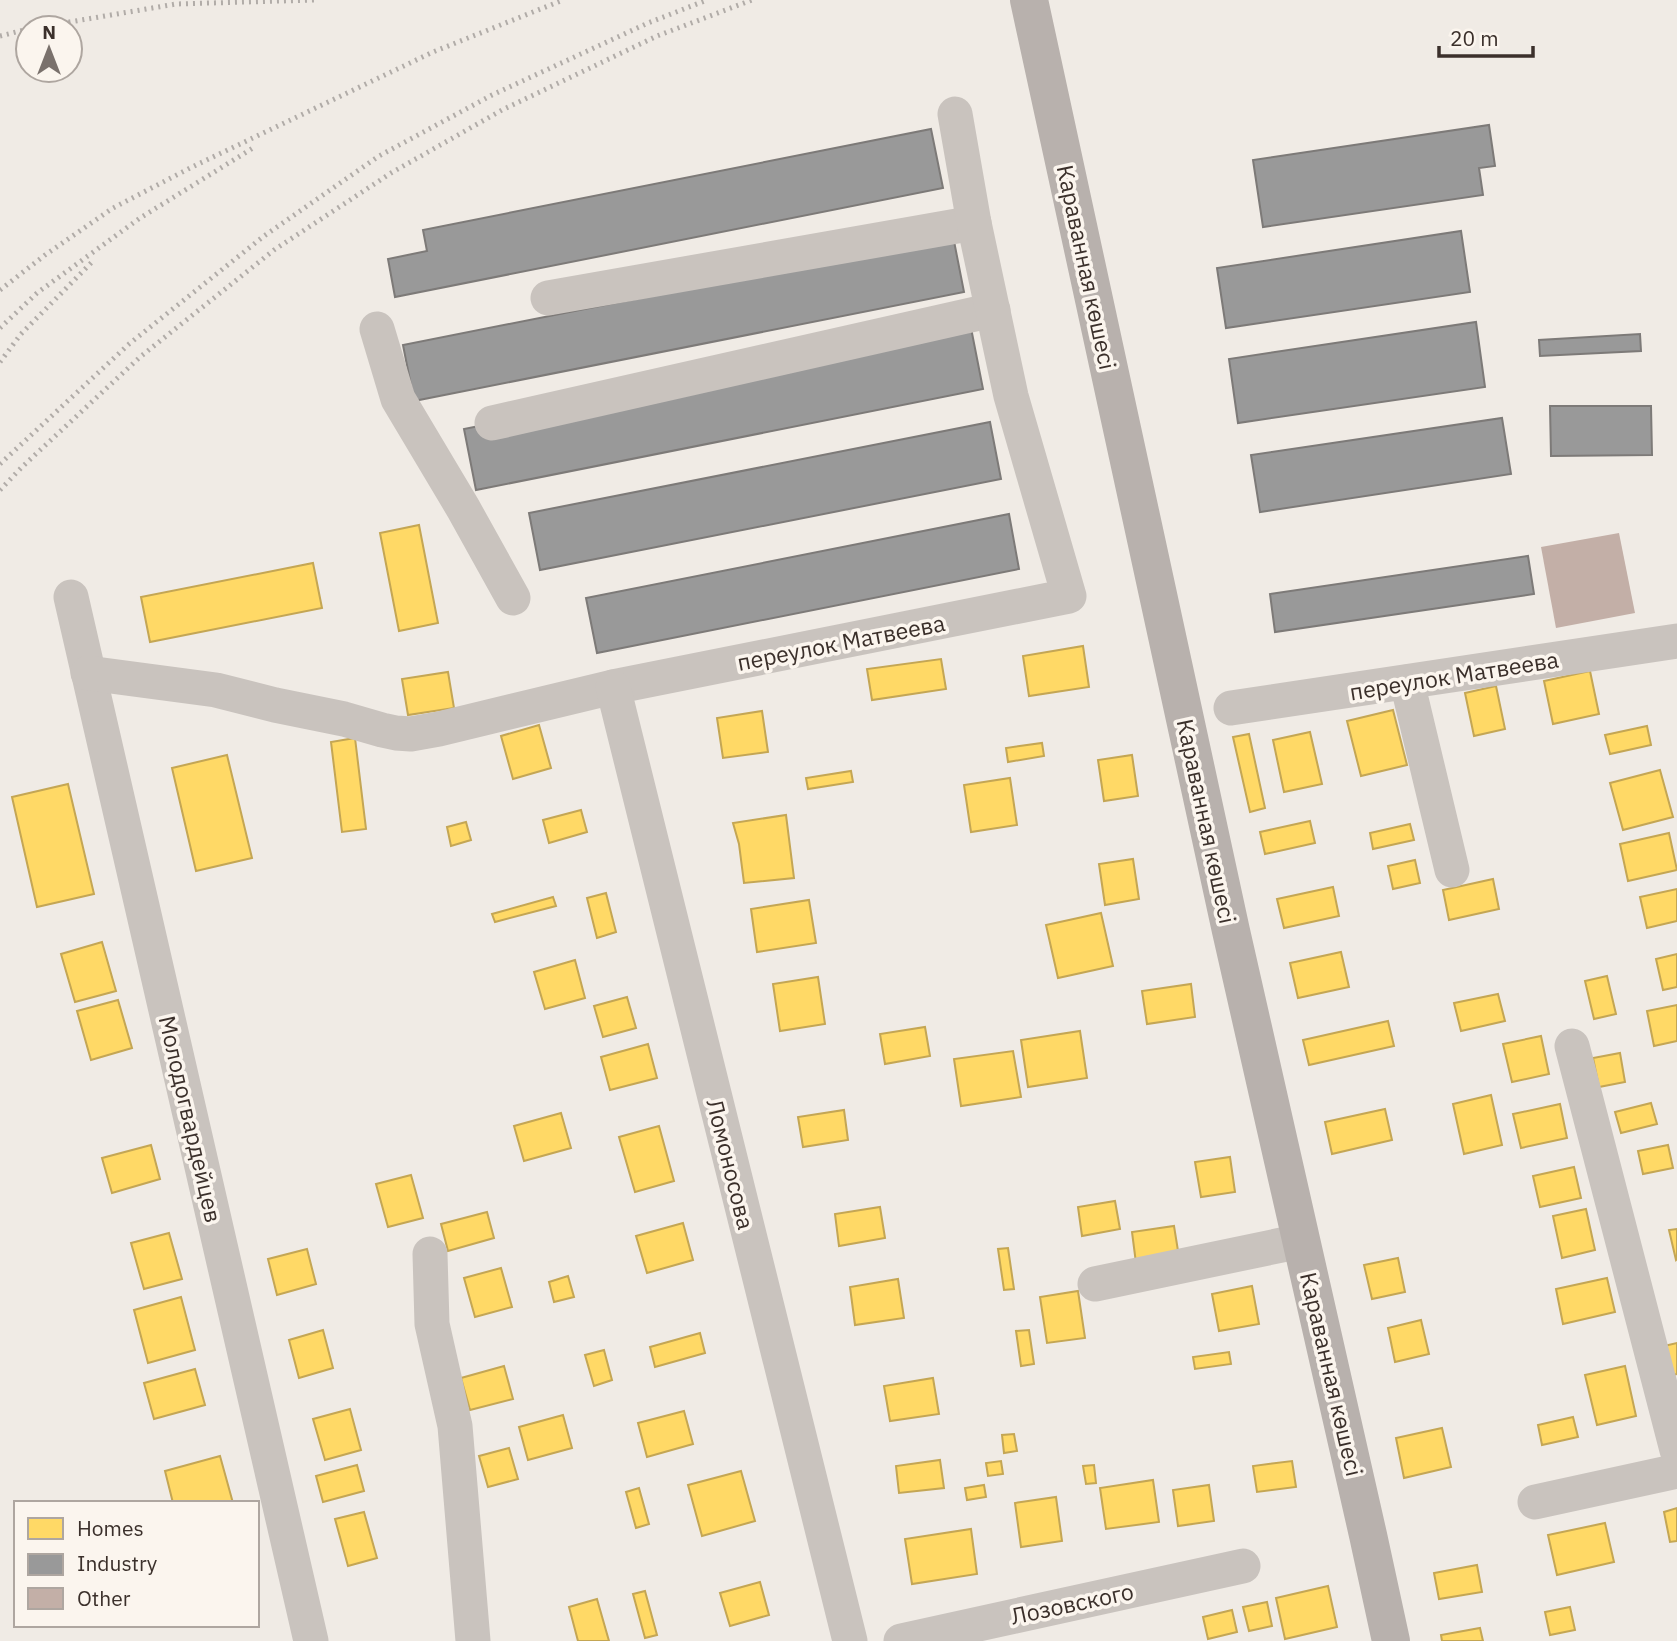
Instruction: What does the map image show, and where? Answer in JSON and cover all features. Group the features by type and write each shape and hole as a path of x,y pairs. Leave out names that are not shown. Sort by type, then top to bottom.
{"main road":[{"name":"Караванная көшесі","path":"1029,0 1231,931 1391,1641"}],"street":[{"path":"492,423 993,310 955,114"},
{"path":"548,298 974,223"},
{"name":"переулок Матвеева","path":"88,673 216,690 382,730 411,734 612,687 1069,596 1011,396 993,310"},
{"path":"377,329 398,399 513,598"},
{"name":"Молодогвардейцев","path":"71,597 311,1641"},
{"name":"переулок Матвеева","path":"1231,708 1677,641"},
{"path":"1407,681 1452,870"},
{"name":"Ломоносова","path":"612,687 850,1641"},
{"path":"1572,1046 1677,1450"},
{"path":"1095,1284 1301,1241"},
{"path":"430,1254 432,1324 455,1426 473,1641"},
{"path":"1535,1502 1677,1471"},
{"name":"Лозовского","path":"901,1641 1243,1566"}],"building: Homes":[{"path":"419,525 438,623 399,631 380,533"},
{"path":"313,563 322,608 150,642 141,597"},
{"path":"1083,646 1089,687 1029,696 1023,656"},
{"path":"941,659 946,689 872,700 867,669"},
{"path":"1590,671 1599,714 1553,724 1544,681"},
{"path":"448,672 454,708 408,715 402,679"},
{"path":"1496,686 1505,729 1474,736 1465,693"},
{"path":"1393,710 1407,765 1361,776 1347,721"},
{"path":"762,711 768,752 723,758 717,718"},
{"path":"539,725 551,768 513,779 501,736"},
{"path":"1647,726 1651,745 1610,754 1605,735"},
{"path":"1310,732 1322,784 1284,792 1273,740"},
{"path":"1249,734 1265,808 1250,812 1233,737"},
{"path":"355,738 366,829 342,832 331,742"},
{"path":"1042,743 1044,756 1008,762 1006,748"},
{"path":"227,755 252,858 196,871 172,768"},
{"path":"1132,755 1138,796 1104,801 1098,760"},
{"path":"1660,770 1673,817 1623,830 1610,783"},
{"path":"851,771 853,782 808,789 806,778"},
{"path":"1010,778 1017,825 971,832 964,785"},
{"path":"68,784 94,894 37,907 12,797"},
{"path":"581,810 587,832 549,843 543,820"},
{"path":"786,815 794,878 744,883 739,844 733,823"},
{"path":"1310,821 1315,843 1265,854 1260,832"},
{"path":"466,822 471,840 451,846 447,827"},
{"path":"1410,824 1414,840 1373,849 1370,833"},
{"path":"1669,833 1677,870 1628,881 1620,844"},
{"path":"1133,859 1139,899 1105,905 1099,864"},
{"path":"1415,860 1420,883 1393,889 1388,866"},
{"path":"1493,879 1499,909 1449,920 1443,890"},
{"path":"1333,887 1339,916 1284,928 1277,899"},
{"path":"1677,889 1677,921 1647,928 1640,897"},
{"path":"606,893 616,932 597,938 587,898"},
{"path":"553,897 556,906 495,922 492,914"},
{"path":"809,900 816,943 757,952 751,909"},
{"path":"1101,913 1113,966 1058,978 1046,925"},
{"path":"102,942 116,991 75,1002 61,954"},
{"path":"1341,952 1349,987 1298,998 1290,963"},
{"path":"1677,954 1677,987 1663,990 1656,959"},
{"path":"575,960 585,998 545,1009 534,972"},
{"path":"1607,976 1616,1014 1594,1019 1585,981"},
{"path":"818,977 825,1024 780,1031 773,984"},
{"path":"1191,984 1195,1017 1147,1024 1142,991"},
{"path":"1498,994 1505,1021 1461,1031 1454,1003"},
{"path":"627,997 636,1028 603,1037 594,1006"},
{"path":"118,1000 132,1048 91,1060 77,1011"},
{"path":"1677,1005 1677,1041 1654,1046 1647,1011"},
{"path":"1388,1021 1394,1046 1309,1065 1303,1040"},
{"path":"925,1027 930,1056 885,1064 880,1034"},
{"path":"1080,1031 1087,1078 1028,1087 1021,1040"},
{"path":"1541,1036 1549,1074 1512,1082 1503,1044"},
{"path":"648,1044 657,1078 610,1090 601,1057"},
{"path":"1013,1051 1021,1097 961,1106 954,1059"},
{"path":"1620,1053 1625,1082 1599,1087 1593,1058"},
{"path":"1491,1095 1502,1145 1464,1154 1453,1104"},
{"path":"1651,1103 1657,1124 1621,1133 1615,1112"},
{"path":"1560,1104 1567,1138 1521,1148 1513,1114"},
{"path":"1385,1109 1392,1140 1332,1154 1325,1122"},
{"path":"844,1110 848,1140 803,1147 798,1117"},
{"path":"561,1113 571,1148 524,1161 514,1126"},
{"path":"659,1126 674,1181 635,1192 619,1137"},
{"path":"151,1145 160,1179 112,1193 102,1158"},
{"path":"1668,1145 1673,1168 1643,1174 1638,1151"},
{"path":"1230,1157 1235,1192 1201,1197 1195,1162"},
{"path":"1574,1167 1581,1198 1540,1207 1533,1176"},
{"path":"411,1175 423,1218 388,1227 376,1184"},
{"path":"1115,1201 1120,1229 1082,1236 1078,1207"},
{"path":"880,1207 885,1238 839,1246 835,1214"},
{"path":"1586,1209 1595,1250 1562,1258 1553,1216"},
{"path":"487,1212 494,1238 448,1251 441,1224"},
{"path":"683,1223 693,1260 647,1273 636,1236"},
{"path":"1174,1226 1179,1257 1136,1263 1132,1232"},
{"path":"1677,1229 1677,1259 1676,1260 1669,1230"},
{"path":"169,1233 182,1279 144,1289 131,1243"},
{"path":"1008,1248 1014,1289 1004,1290 998,1249"},
{"path":"307,1249 316,1284 277,1295 268,1259"},
{"path":"1398,1258 1405,1292 1372,1299 1364,1265"},
{"path":"501,1268 512,1307 475,1317 464,1278"},
{"path":"568,1276 574,1297 554,1302 549,1282"},
{"path":"1607,1278 1615,1312 1563,1324 1556,1289"},
{"path":"898,1279 904,1318 855,1325 850,1287"},
{"path":"1252,1286 1259,1324 1219,1331 1212,1294"},
{"path":"1078,1291 1085,1338 1047,1343 1040,1297"},
{"path":"181,1297 195,1350 148,1363 134,1310"},
{"path":"1421,1320 1429,1354 1395,1362 1388,1328"},
{"path":"323,1330 333,1368 299,1378 289,1340"},
{"path":"1029,1330 1034,1364 1021,1366 1016,1331"},
{"path":"700,1333 705,1353 655,1367 650,1347"},
{"path":"1677,1343 1677,1374 1670,1376 1664,1346"},
{"path":"604,1350 612,1380 594,1386 585,1355"},
{"path":"1229,1352 1231,1364 1195,1369 1193,1357"},
{"path":"504,1366 513,1399 470,1410 461,1378"},
{"path":"1625,1366 1636,1416 1597,1425 1585,1375"},
{"path":"195,1369 205,1405 154,1419 144,1383"},
{"path":"933,1378 939,1414 890,1421 884,1386"},
{"path":"350,1409 361,1450 325,1460 313,1419"},
{"path":"684,1411 693,1444 647,1457 638,1423"},
{"path":"563,1415 572,1448 528,1460 519,1427"},
{"path":"1573,1417 1578,1437 1542,1445 1538,1425"},
{"path":"1442,1428 1451,1467 1404,1478 1396,1438"},
{"path":"1014,1434 1017,1451 1004,1453 1002,1435"},
{"path":"509,1448 518,1479 488,1487 479,1456"},
{"path":"220,1456 232,1501 172,1501 165,1471"},
{"path":"940,1460 944,1488 899,1493 896,1466"},
{"path":"1001,1461 1003,1474 988,1476 986,1463"},
{"path":"1292,1461 1296,1487 1257,1492 1253,1466"},
{"path":"357,1465 364,1491 323,1502 316,1476"},
{"path":"1094,1465 1096,1483 1086,1484 1083,1466"},
{"path":"741,1471 755,1521 702,1536 688,1485"},
{"path":"1153,1480 1159,1522 1106,1529 1100,1488"},
{"path":"984,1485 986,1497 967,1500 965,1488"},
{"path":"1209,1485 1214,1521 1178,1526 1173,1490"},
{"path":"639,1488 649,1524 636,1528 626,1492"},
{"path":"1056,1497 1062,1541 1021,1547 1015,1503"},
{"path":"1677,1508 1677,1541 1670,1542 1664,1512"},
{"path":"364,1512 377,1558 348,1566 335,1519"},
{"path":"1605,1523 1614,1562 1557,1575 1548,1535"},
{"path":"971,1529 977,1574 912,1584 905,1539"},
{"path":"1477,1565 1482,1592 1439,1599 1434,1573"},
{"path":"760,1582 769,1615 730,1626 720,1593"},
{"path":"1328,1586 1337,1627 1285,1639 1276,1598"},
{"path":"645,1591 657,1635 645,1638 633,1594"},
{"path":"597,1599 609,1641 578,1641 569,1607"},
{"path":"1267,1602 1272,1626 1249,1631 1243,1607"},
{"path":"1570,1607 1575,1630 1550,1635 1545,1612"},
{"path":"1232,1610 1237,1632 1208,1639 1203,1617"},
{"path":"1480,1628 1483,1641 1442,1641 1441,1635"}],"building: Industry":[{"path":"1489,125 1495,166 1479,168 1483,195 1263,227 1253,160"},
{"path":"931,129 943,188 395,297 388,259 427,251 423,230"},
{"path":"1461,231 1470,292 1226,328 1217,268"},
{"path":"953,236 964,292 414,401 403,345"},
{"path":"1476,322 1485,387 1238,423 1229,359"},
{"path":"971,328 983,389 476,490 464,429"},
{"path":"1640,334 1641,351 1540,356 1539,340"},
{"path":"1550,406 1651,406 1652,455 1551,456"},
{"path":"1502,418 1511,474 1260,512 1251,455"},
{"path":"990,422 1001,479 540,570 529,513"},
{"path":"1009,514 1019,569 597,653 586,598"},
{"path":"1528,556 1534,594 1275,632 1270,594"}],"building: Other":[{"path":"1619,533 1635,613 1556,628 1541,547"}],"railway":[{"path":"84,20 176,4 316,0"},
{"path":"0,290 113,208 192,167 433,52 563,0"},
{"path":"0,464 129,344 264,236 379,156 492,95 648,23 707,0"},
{"path":"0,490 140,357 274,250 391,173 502,110 657,36 752,0"},
{"path":"0,36 14,32"},
{"path":"0,328 37,293 140,218 253,148"},
{"path":"0,362 21,334 92,262"}]}
